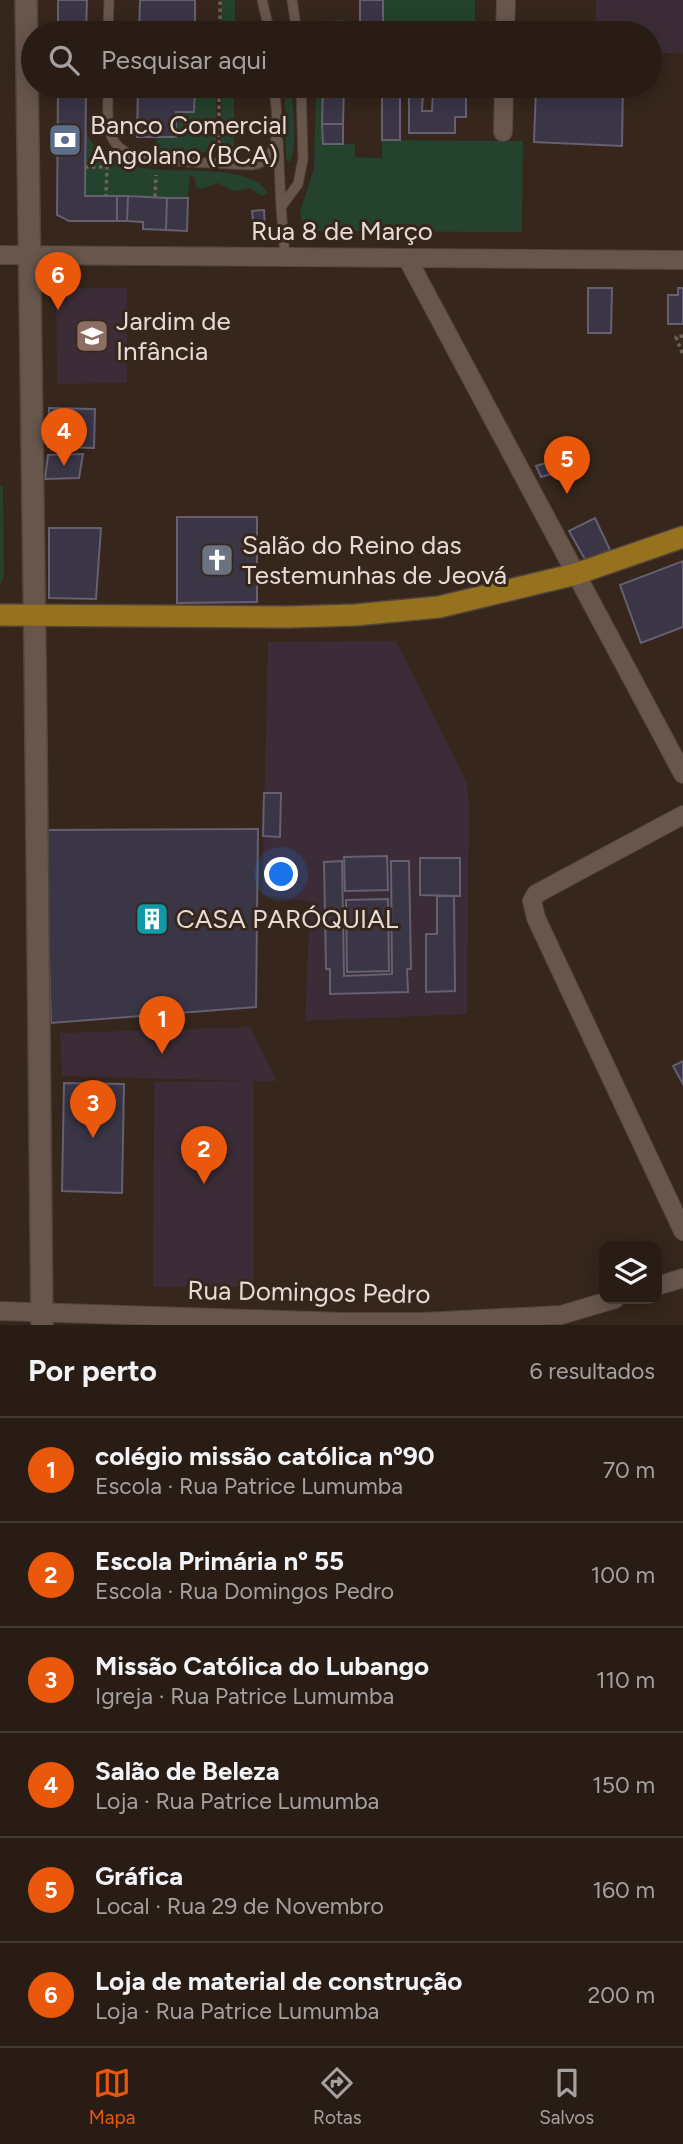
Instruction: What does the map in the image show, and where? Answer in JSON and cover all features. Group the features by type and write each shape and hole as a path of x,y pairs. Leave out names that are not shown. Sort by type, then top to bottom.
{"main road":[{"path":"0,615 198,618 355,615 439,607 576,573 683,537"}],"street":[{"path":"26,0 26,21"},
{"path":"505,21 506,0"},
{"path":"28,98 33,615 39,821 42,1318"},
{"path":"503,132 504,98"},
{"name":"Rua 8 de Março","path":"0,255 683,260"},
{"path":"407,258 683,774"},
{"path":"683,815 536,894 532,901 536,918 683,1231"},
{"path":"662,1284 683,1278"},
{"name":"Rua Domingos Pedro","path":"0,1311 42,1318 423,1322 562,1315 599,1304"}],"lane":[{"path":"108,21 109,0"},
{"path":"262,0 267,21"},
{"path":"292,0 295,21"},
{"path":"108,98 107,125 110,139 118,148 140,158 261,164 271,154 277,136"},
{"path":"275,98 285,257"},
{"path":"281,207 298,184 303,159 301,98"}],"path":[{"path":"220,0 220,21"},
{"path":"219,98 219,163"},
{"path":"155,197 157,160"},
{"path":"85,167 107,167 106,196"},
{"path":"683,336 676,337 683,355"}],"shaded area":[{"path":"596,0 683,0 683,53 662,53 662,21 595,21"},
{"name":"Jardim de Infância","path":"56,288 127,288 127,383 57,384"},
{"path":"396,641 466,781 469,804 467,1014 305,1021 310,902 262,895 268,642"},
{"path":"250,1027 277,1081 254,1081 254,1287 153,1287 154,1082 251,1081 62,1076 60,1033"}],"green space":[{"path":"221,0 235,0 235,21 221,21"},
{"path":"383,0 475,0 475,21 383,21"},
{"path":"195,98 216,98 216,152 156,152 156,137 176,112 194,112"},
{"path":"222,98 234,98 234,152 221,152"},
{"path":"285,98 292,98 294,148 289,162 286,159"},
{"path":"316,98 323,98 323,143 355,144 355,157 382,158 382,140 523,141 522,232 312,231 303,228 300,212 314,168"},
{"path":"86,132 101,152 123,163 149,169 231,173 253,180 268,193 262,196 250,188 232,191 218,183 201,189 196,187 195,178 190,175 188,198 85,196"},
{"path":"0,486 3,486 4,576 0,585"}],"building":[{"path":"58,0 87,0 86,21 58,21"},
{"path":"140,0 195,0 195,21 139,21"},
{"path":"360,0 383,0 383,21 360,21"},
{"path":"58,98 86,98 85,196 117,196 117,221 69,221 57,215"},
{"path":"138,98 195,98 194,112 176,112 176,137 137,137"},
{"path":"323,98 344,98 343,124 322,124"},
{"path":"382,98 400,98 400,140 382,140"},
{"path":"409,98 423,98 422,111 432,111 433,98 466,98 466,117 455,117 455,133 409,133"},
{"path":"536,98 623,98 622,146 534,142"},
{"path":"322,124 343,124 343,144 323,144"},
{"path":"117,196 128,196 127,221 117,221"},
{"path":"128,196 167,198 166,230 143,229 143,222 127,221"},
{"path":"167,198 188,198 187,231 166,230"},
{"path":"264,210 265,230 254,231 252,211"},
{"path":"588,288 612,288 611,333 588,333"},
{"path":"678,288 683,288 683,324 668,324 668,295 678,295"},
{"path":"49,408 95,409 94,448 48,447"},
{"path":"83,454 79,478 45,479 48,455"},
{"path":"563,458 568,469 541,477 536,466"},
{"name":"Salão do Reino das Testemunhas de Jeová","path":"177,517 257,517 257,602 177,603"},
{"path":"595,518 610,550 586,561 569,531"},
{"path":"49,528 101,528 96,599 49,598"},
{"path":"683,561 683,627 641,643 620,585"},
{"path":"264,793 281,793 280,837 263,836"},
{"name":"CASA PARÓQUIAL","path":"258,829 256,1007 51,1023 45,830"},
{"path":"387,856 388,890 345,891 344,857"},
{"path":"420,858 460,858 460,896 420,895"},
{"path":"342,861 344,976 392,974 391,861 409,861 411,969 407,969 408,992 330,994 330,969 326,969 324,862"},
{"path":"437,896 454,896 455,991 426,992 426,934 437,934"},
{"path":"388,899 389,971 347,972 346,900"},
{"path":"683,1061 683,1084 673,1066"},
{"path":"64,1083 124,1084 122,1193 62,1191"}],"place":[{"name":"Banco Comercial Angolano (BCA)","path":"65,140"},
{"name":"Loja de material de construção","path":"58,310"},
{"name":"Jardim de Infância","path":"92,336"},
{"name":"Salão de Beleza","path":"64,466"},
{"name":"Gráfica","path":"567,494"},
{"name":"Salão do Reino das Testemunhas de Jeová","path":"217,560"},
{"name":"CASA PARÓQUIAL","path":"152,919"},
{"name":"colégio missão católica nº90","path":"162,1054"},
{"name":"Missão Católica do Lubango","path":"93,1138"},
{"name":"Escola Primária nº 55","path":"204,1184"}]}
